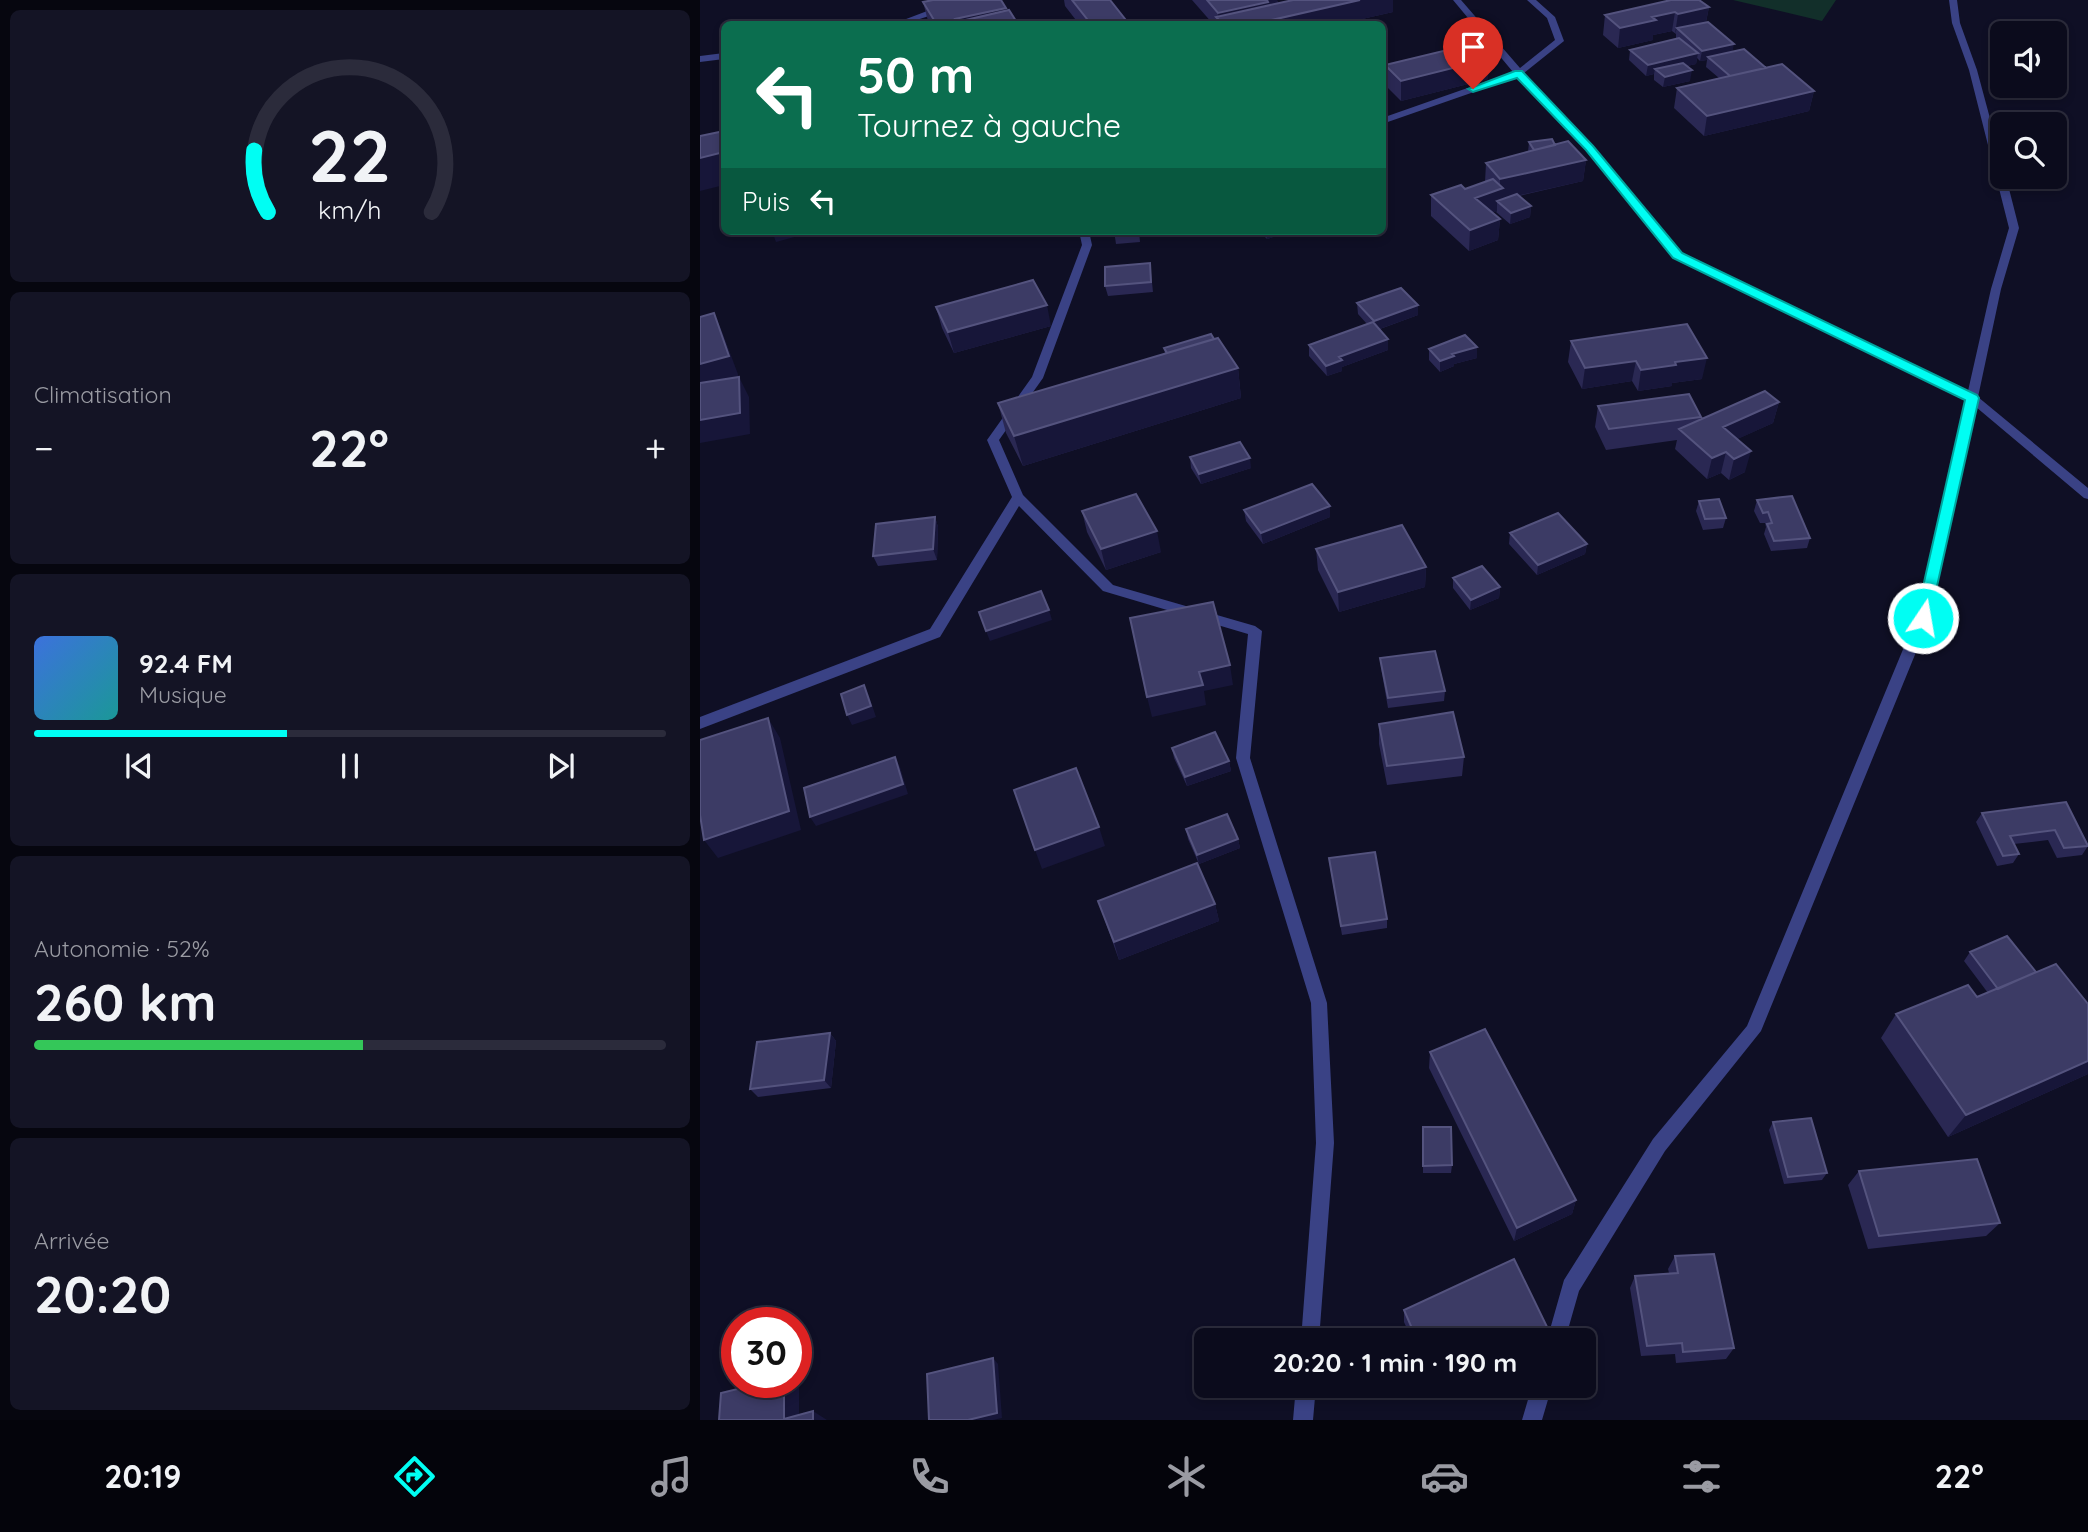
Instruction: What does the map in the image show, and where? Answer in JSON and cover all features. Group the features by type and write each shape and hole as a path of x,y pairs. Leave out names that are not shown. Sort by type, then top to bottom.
{"street":[{"path":"906,21 975,0"},
{"path":"1457,0 1518,74 1590,148 1678,255 1972,398 2088,495"},
{"path":"1386,120 1518,74 1560,41 1551,18 1531,0"},
{"path":"1559,1328 1571,1287 1658,1145 1753,1031 1923,618 1996,289 2014,228 1973,69 1956,23 1953,0"},
{"path":"700,59 721,56"},
{"path":"1085,235 1087,245 1037,378 993,440 1018,497 1108,588 1255,631 1243,758 1319,1003 1325,1143 1311,1328"},
{"path":"700,723 935,633 1018,497"},
{"path":"1303,1420 1305,1398"},
{"path":"1532,1420 1538,1398"}],"green space":[{"path":"1733,0 1836,0 1822,21"}],"building":[{"path":"1001,0 1006,8 955,19 956,21 929,21 934,20 923,2"},
{"path":"1072,0 1110,0 1127,21 1089,21"},
{"path":"1207,0 1267,0 1268,2 1218,13"},
{"path":"1293,0 1360,0 1267,21 1220,21 1216,17"},
{"path":"1671,0 1699,0 1709,7 1652,17 1656,20 1620,28 1605,15"},
{"path":"1009,10 1016,21 961,21"},
{"path":"1708,22 1734,44 1702,51 1677,28"},
{"path":"1679,38 1698,53 1648,65 1630,50"},
{"path":"1472,44 1489,59 1401,81 1386,65"},
{"path":"1744,49 1766,68 1730,76 1708,57"},
{"path":"1683,63 1692,70 1665,77 1655,69"},
{"path":"1782,64 1814,91 1707,116 1677,88"},
{"path":"721,132 721,153 700,158 700,136"},
{"path":"1552,139 1555,145 1534,150 1529,142"},
{"path":"1568,141 1586,160 1500,179 1486,163"},
{"path":"1493,179 1503,188 1475,198 1500,219 1470,230 1431,195 1461,185 1465,189"},
{"path":"1517,194 1531,206 1511,213 1497,201"},
{"path":"1150,263 1151,282 1105,286 1105,267"},
{"path":"1033,280 1047,305 948,332 936,307"},
{"path":"1401,288 1418,305 1374,321 1357,303"},
{"path":"714,313 729,356 700,364 700,317"},
{"path":"1373,322 1388,339 1339,357 1342,360 1326,366 1309,345"},
{"path":"1687,324 1707,358 1641,370 1636,361 1585,368 1571,341"},
{"path":"1211,334 1214,339 1167,353 1164,348"},
{"path":"1465,335 1477,347 1452,354 1454,356 1440,361 1429,349"},
{"path":"1218,338 1238,368 1014,436 998,403"},
{"path":"739,377 740,413 700,420 700,383"},
{"path":"1765,391 1779,402 1723,427 1751,451 1734,459 1726,452 1712,458 1679,429"},
{"path":"1689,394 1701,417 1609,429 1598,406"},
{"path":"1240,442 1250,458 1199,474 1190,457"},
{"path":"1312,484 1330,506 1261,533 1244,510"},
{"path":"1136,494 1157,531 1101,549 1082,511"},
{"path":"1792,496 1810,538 1774,541 1767,524 1772,523 1768,512 1763,513 1757,500"},
{"path":"1719,499 1726,518 1705,519 1699,501"},
{"path":"1558,513 1587,544 1538,565 1510,533"},
{"path":"935,517 933,549 873,556 876,524"},
{"path":"1402,525 1426,567 1338,592 1316,549"},
{"path":"1482,566 1500,587 1471,600 1453,578"},
{"path":"1041,591 1049,610 986,631 979,612"},
{"path":"1213,602 1230,665 1199,672 1203,685 1147,697 1130,618"},
{"path":"1435,651 1445,691 1388,698 1380,658"},
{"path":"864,685 871,706 847,715 841,694"},
{"path":"1453,712 1464,757 1387,766 1379,724"},
{"path":"768,718 789,811 704,840 700,815 700,740"},
{"path":"1215,732 1229,761 1185,777 1172,748"},
{"path":"895,757 903,784 810,817 804,788"},
{"path":"1076,768 1099,827 1035,850 1014,790"},
{"path":"2066,802 2088,846 2064,848 2055,830 2010,836 2019,854 2003,856 1982,813"},
{"path":"1227,814 1238,839 1197,855 1186,829"},
{"path":"1375,852 1387,919 1341,926 1329,858"},
{"path":"1197,863 1215,904 1114,942 1098,901"},
{"path":"2007,936 2036,972 1998,989 1970,952"},
{"path":"2056,964 2088,1004 2088,1061 1966,1115 1896,1014 1968,985 1977,997"},
{"path":"1485,1029 1576,1200 1517,1228 1430,1052"},
{"path":"830,1033 824,1080 750,1089 757,1042"},
{"path":"1811,1118 1827,1173 1788,1177 1773,1122"},
{"path":"1423,1127 1451,1127 1452,1165 1423,1166"},
{"path":"1977,1159 2000,1223 1879,1236 1859,1171"},
{"path":"1714,1254 1734,1348 1683,1352 1682,1343 1647,1346 1635,1276 1678,1273 1675,1256"},
{"path":"1514,1259 1548,1328 1412,1328 1404,1310"},
{"path":"993,1358 997,1413 968,1420 929,1420 927,1374"},
{"path":"721,1393 721,1398 784,1398 784,1419 813,1411 813,1420 719,1420"}],"route":[{"path":"1473,89 1518,74 1590,148 1678,255 1972,398 1923,618"}]}
